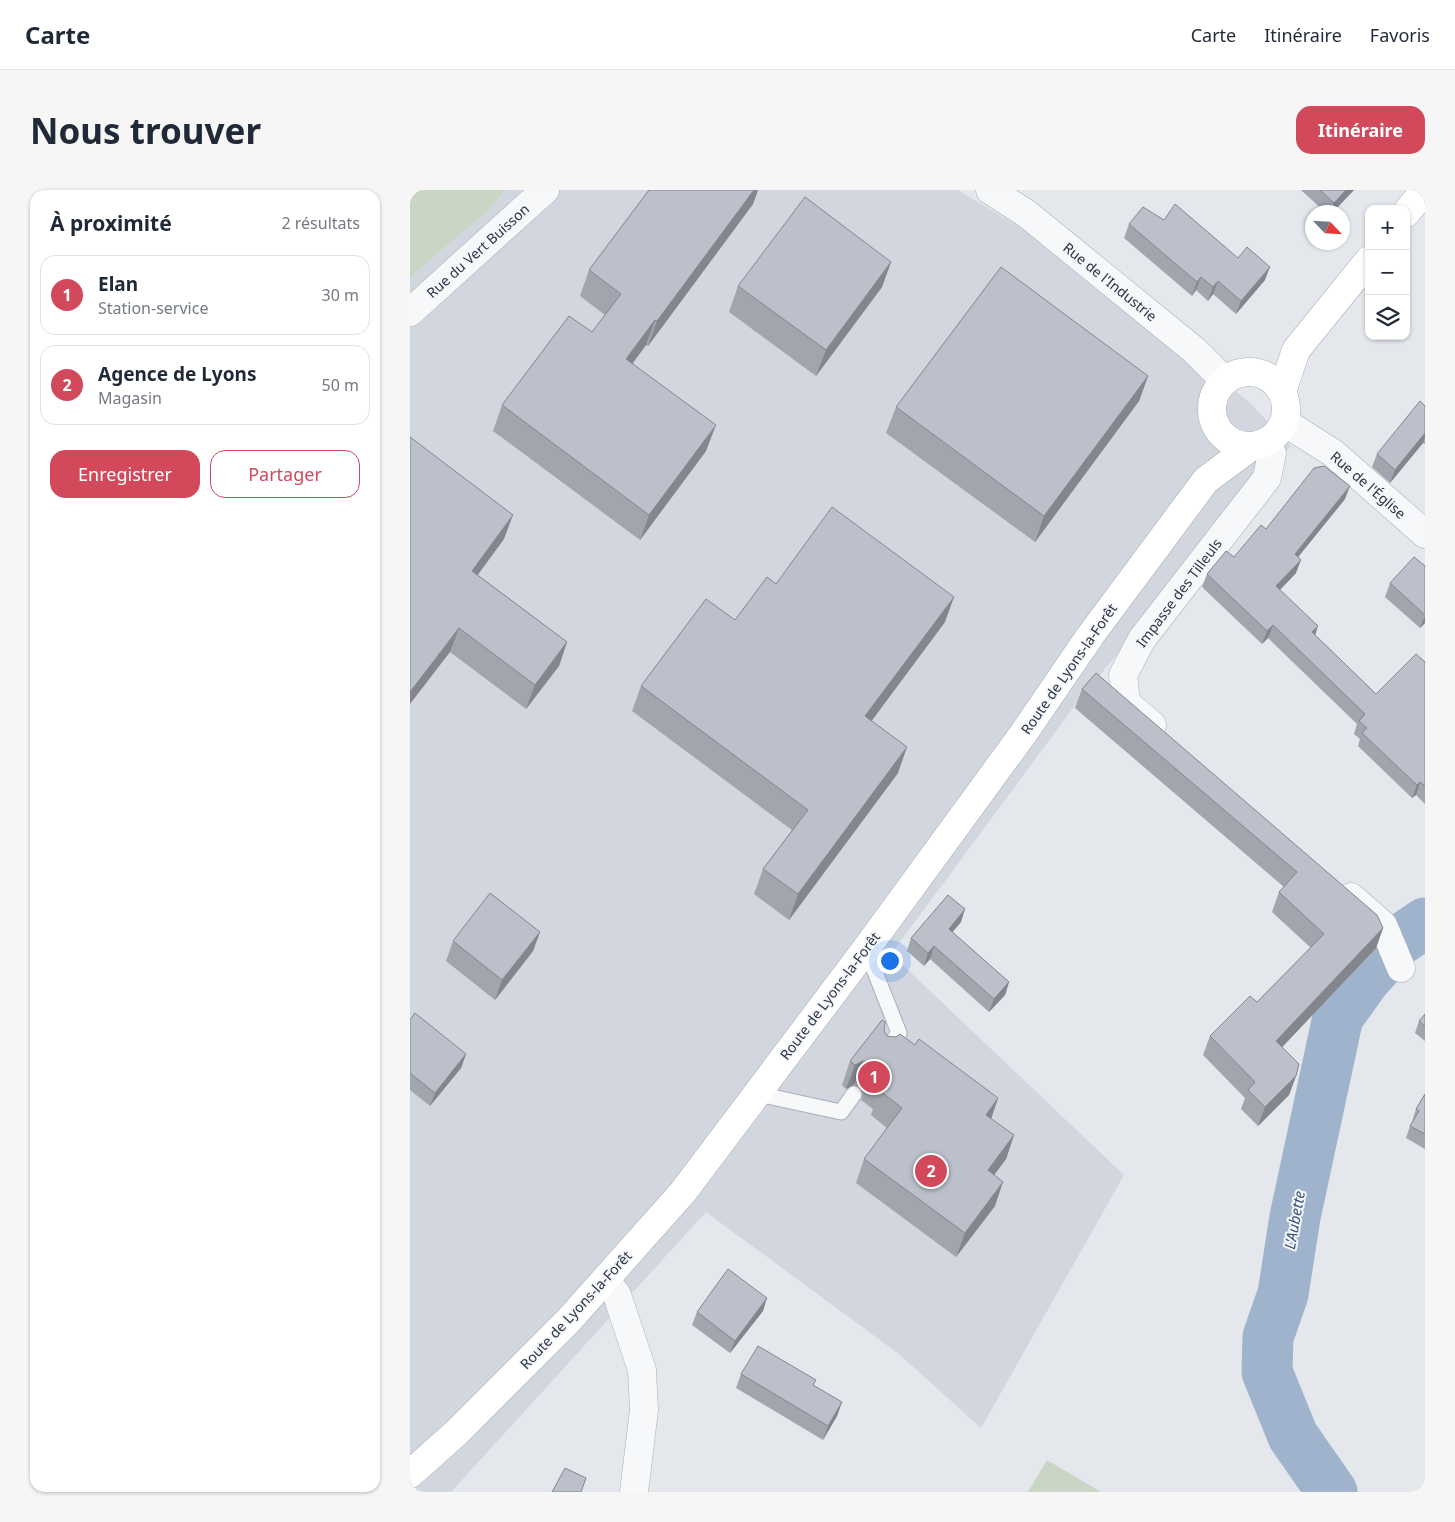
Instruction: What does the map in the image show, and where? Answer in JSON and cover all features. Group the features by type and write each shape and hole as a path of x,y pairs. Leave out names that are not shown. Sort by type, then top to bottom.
{"main road":[{"path":"1272,383 1243,372 1225,381 1217,391 1212,404 1213,417 1219,430 1228,439 1239,444 1259,444 1276,434 1284,422 1286,412 1272,383 1277,362 1296,350 1365,265"},
{"name":"Route de Lyons-la-Forêt","path":"1206,480 1219,430"},
{"name":"Route de Lyons-la-Forêt","path":"410,1474 484,1406 606,1281 683,1192 866,949 1023,734 1090,636 1206,480 1259,444"}],"street":[{"name":"Rue du Vert Buisson","path":"410,312 545,190"},
{"name":"Rue de l'Industrie","path":"990,190 1043,226 1194,350 1225,381"},
{"name":"Rue de l'Église","path":"1284,422 1333,453 1425,534"},
{"name":"Impasse des Tilleuls","path":"1171,742 1126,703 1123,675 1142,640 1267,478 1272,453 1259,444"},
{"path":"1330,879 1382,925 1401,968"},
{"path":"606,1281 616,1295 642,1370 644,1410 634,1492"}],"lane":[{"path":"866,949 899,1033 884,1052"},
{"path":"758,1094 841,1112 854,1094"}],"shaded area":[{"path":"506,190 958,190 1039,239 1249,402 1291,446 1079,700 891,954 1124,1175 981,1428 899,1354 706,1212 451,1492 410,1492 410,277 482,216"}],"green space":[{"path":"410,190 506,190 482,216 410,277"},
{"path":"1047,1460 1101,1492 1028,1492"}],"building":[{"path":"649,190 754,190 657,321 655,320 626,359 716,425 649,515 502,405 569,316 592,332 621,294 589,270"},
{"path":"1320,190 1346,190 1334,203"},
{"path":"805,197 891,262 826,350 738,286"},
{"path":"1175,204 1238,258 1247,247 1270,267 1241,301 1218,281 1213,287 1201,277 1197,282 1129,224 1143,207 1164,220"},
{"path":"1001,267 1148,376 1044,516 896,407"},
{"path":"1420,401 1425,406 1425,433 1395,470 1377,454"},
{"path":"410,437 513,515 472,571 567,642 535,685 459,628 410,692"},
{"path":"1324,466 1350,486 1295,554 1301,560 1276,586 1318,626 1312,632 1376,694 1416,654 1425,662 1425,786 1420,782 1417,785 1362,733 1367,728 1359,721 1365,714 1273,625 1267,631 1207,574 1226,551 1234,557 1261,525 1266,529 1314,468"},
{"path":"832,507 954,597 865,716 907,747 798,894 763,869 808,810 641,686 706,599 735,620 767,577 776,584"},
{"path":"1414,557 1425,566 1425,615 1390,583"},
{"path":"1096,673 1377,915 1383,928 1276,1041 1299,1064 1296,1076 1265,1107 1248,1090 1255,1082 1210,1036 1250,996 1257,1002 1324,934 1279,892 1297,872 1082,689"},
{"path":"490,893 540,932 502,980 453,941"},
{"path":"948,895 965,909 949,929 1009,982 994,999 934,946 928,953 911,938"},
{"path":"415,1013 466,1054 435,1093 410,1073 410,1020"},
{"path":"1425,1014 1425,1026 1419,1021"},
{"path":"882,1020 885,1022 884,1031 887,1036 896,1037 900,1034 915,1045 919,1039 998,1098 986,1115 1014,1135 988,1170 1003,1182 965,1233 864,1159 902,1108 880,1091 884,1086 870,1076 872,1071 869,1063 863,1061 855,1065 850,1061"},
{"path":"1425,1094 1425,1134 1410,1126 1419,1111 1416,1109"},
{"path":"728,1269 767,1298 735,1341 697,1312"},
{"path":"758,1346 816,1380 813,1385 842,1402 828,1426 741,1374"},
{"path":"565,1468 586,1478 581,1492 552,1492"}],"waterway":[{"name":"L'Aubette","path":"1403,938 1425,923"},
{"name":"L'Aubette","path":"1332,1492 1293,1436 1267,1372 1268,1337 1283,1294 1295,1217 1338,1017 1366,978 1391,951"}],"place":[{"name":"Elan","path":"874,1077"},
{"name":"Agence de Lyons","path":"931,1171"}]}
